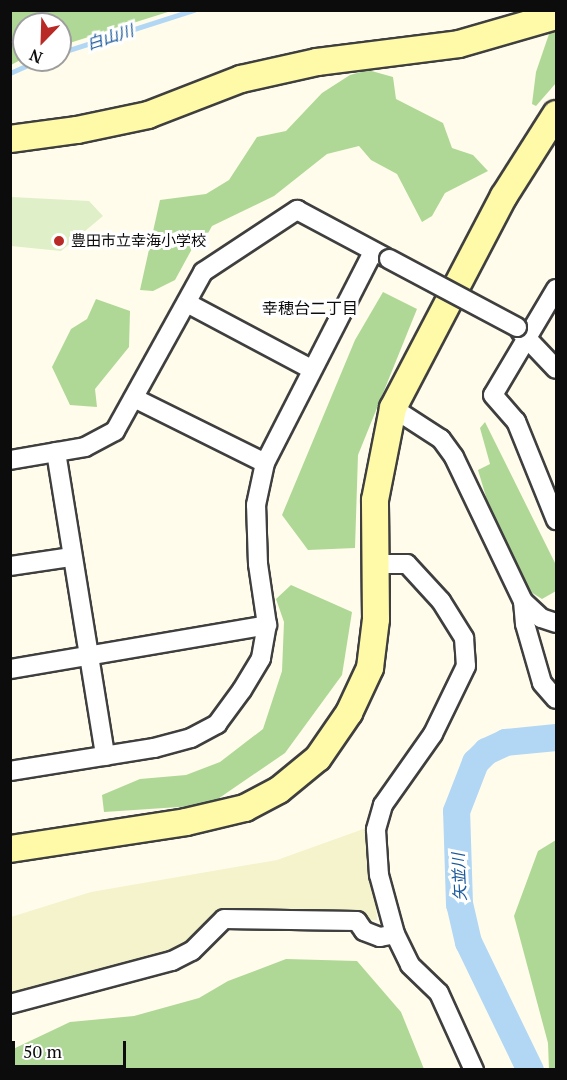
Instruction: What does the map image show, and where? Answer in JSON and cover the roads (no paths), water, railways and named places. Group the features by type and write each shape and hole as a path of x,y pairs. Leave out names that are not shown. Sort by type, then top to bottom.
{"street":[{"path":"10,138 127,120 241,79 317,62 459,44 556,16"},
{"path":"10,849 186,822 245,808 279,790 318,758 349,713 370,668 377,564 375,500 393,408 504,196 556,114"},
{"path":"10,460 85,447 115,430 203,272 219,258 297,210 522,333 556,369"},
{"path":"10,771 105,756 191,738 217,723 261,658 267,624 258,564 256,506 265,463 311,369 381,256"},
{"path":"556,289 522,333 493,394 516,421 556,520"},
{"path":"187,303 311,369"},
{"path":"134,398 265,463"},
{"path":"393,408 441,440 454,457 523,601 525,624 542,683 556,699"},
{"path":"56,452 105,756"},
{"path":"10,566 71,556"},
{"path":"377,564 407,564 441,601 464,638 466,666 434,734 381,813 376,830 379,876 395,934 410,965 439,993 474,1070"},
{"path":"523,601 541,618 556,623"},
{"path":"10,669 89,657 267,624"},
{"path":"10,1004 172,962 192,951 224,919 357,921 364,931 380,937 395,934"}],"waterway":[{"name":"白山川","path":"72,49 194,10"},
{"name":"矢並川","path":"530,1070 468,942 459,904 456,811 475,762 486,751 505,742 556,737"}],"place":[{"name":"豊田市立幸海小学校","path":"59,241"}],"district":[{"name":"幸穂台二丁目","path":"310,308"}]}
